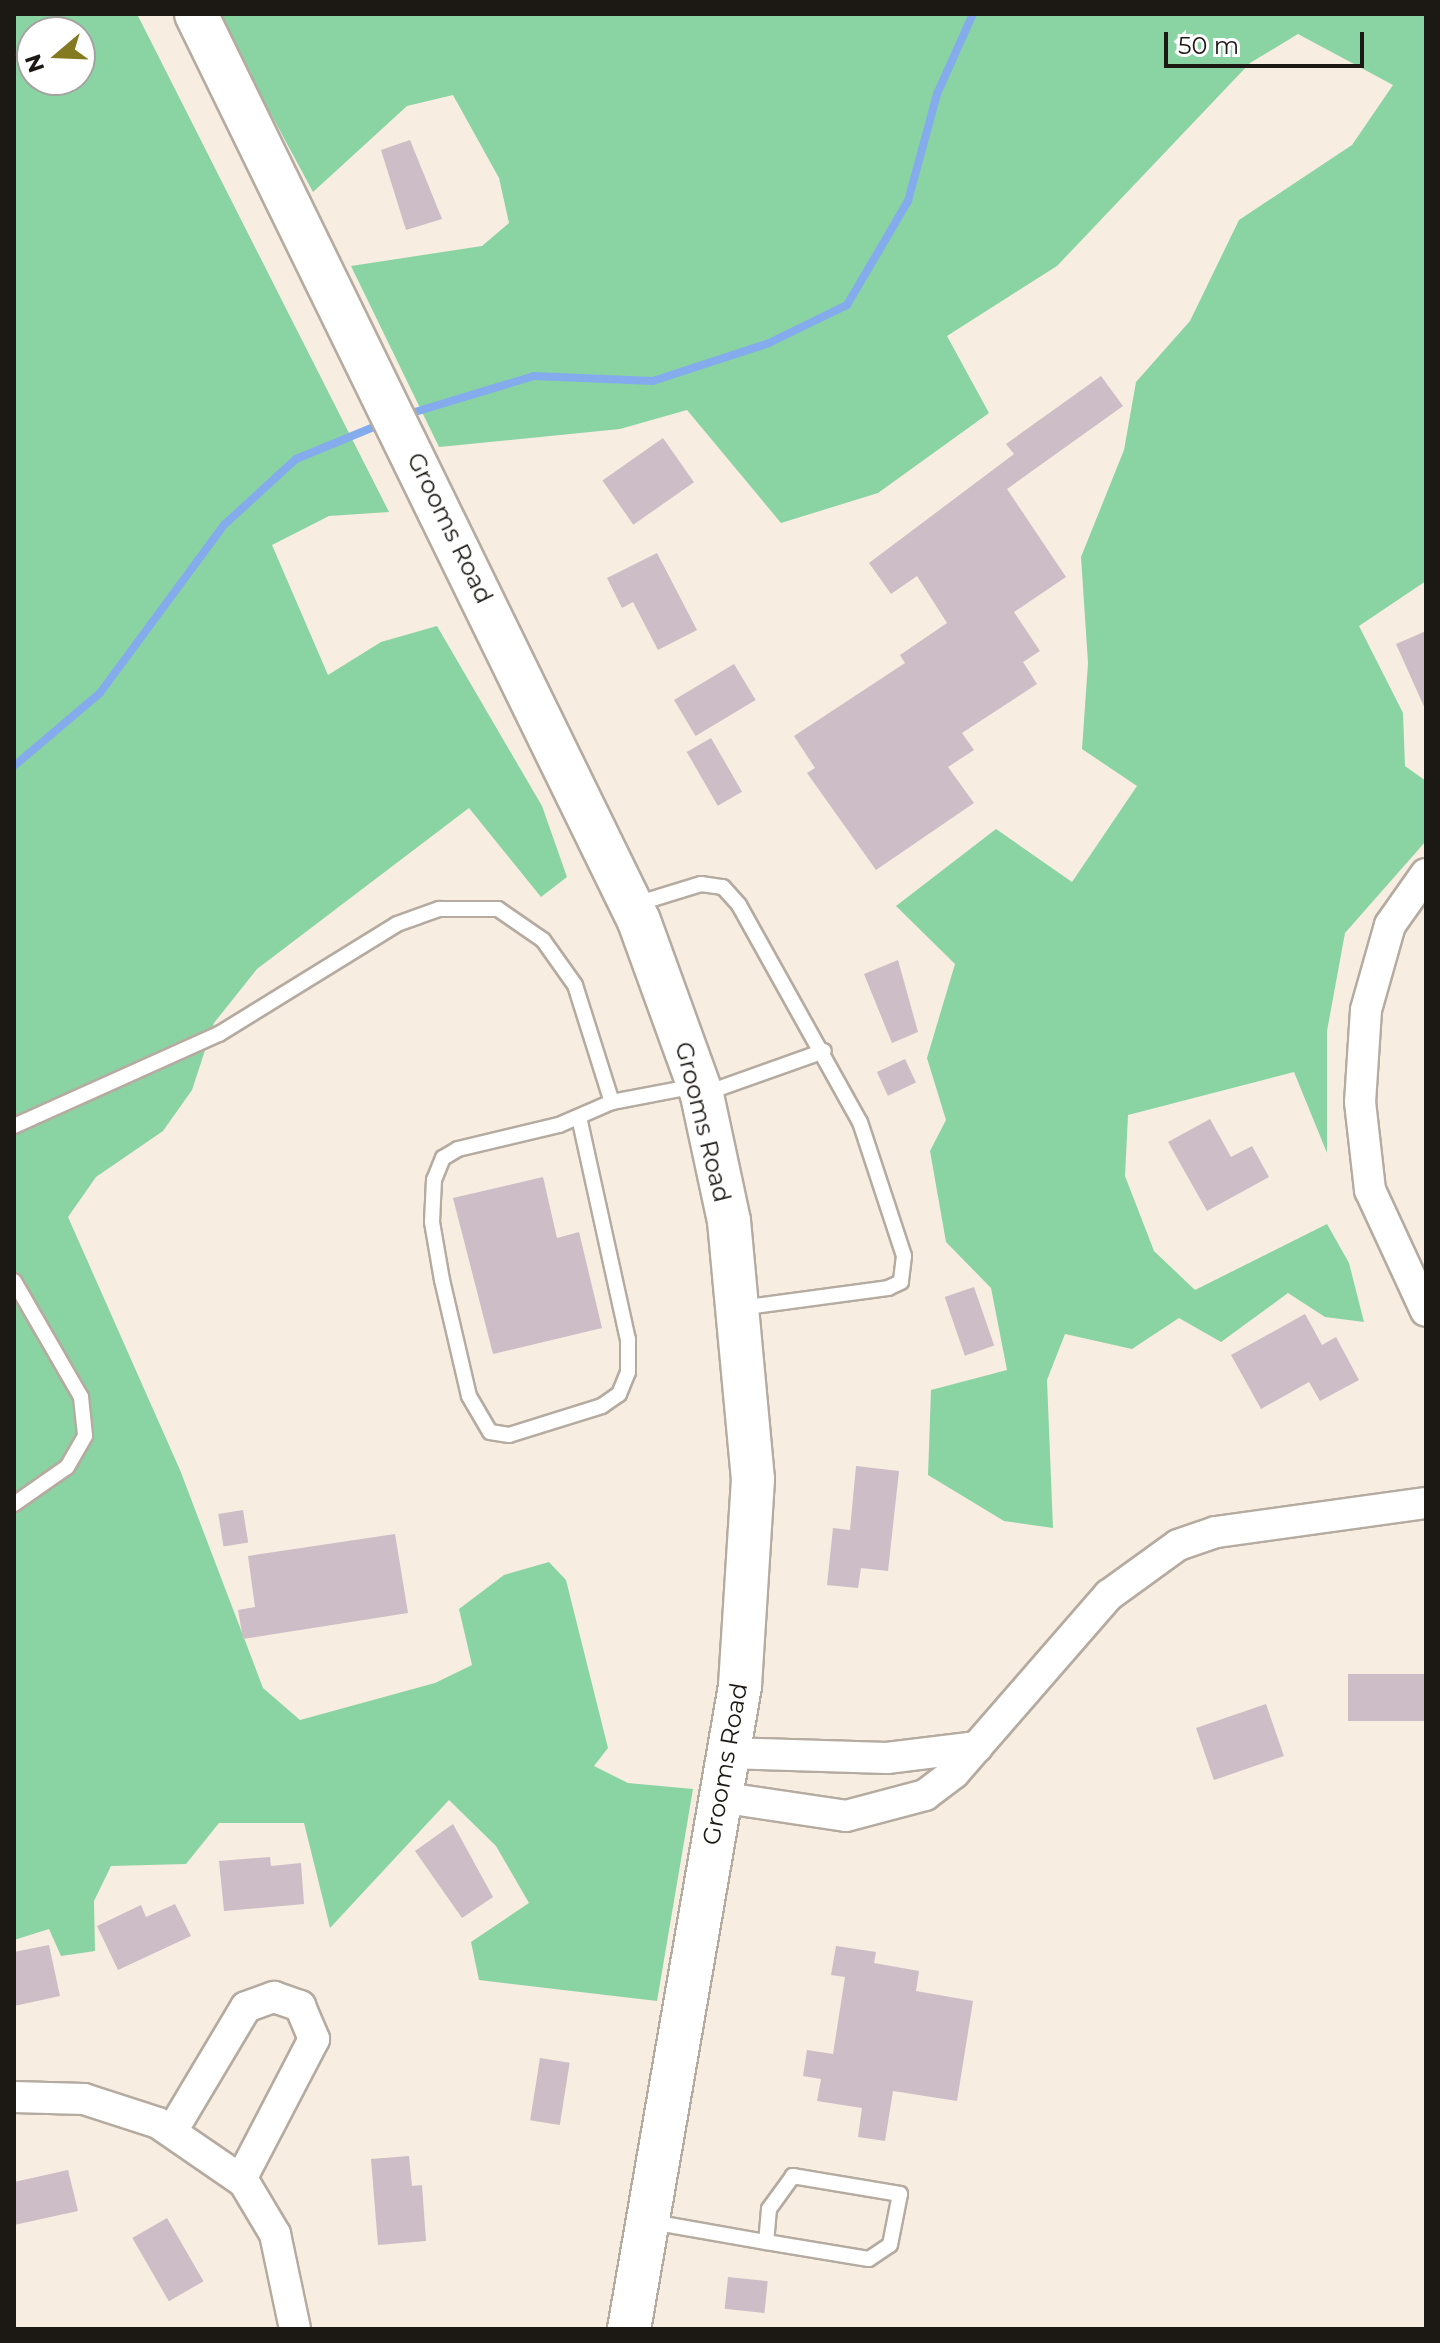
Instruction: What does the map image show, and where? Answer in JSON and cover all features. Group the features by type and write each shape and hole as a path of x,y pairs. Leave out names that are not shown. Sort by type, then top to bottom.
{"street":[{"name":"Grooms Road","path":"196,14 632,905 700,1090 740,1308 753,1479 740,1686 629,2329"},
{"path":"1426,874 1390,925 1366,1010 1360,1102 1370,1190 1426,1311"},
{"path":"719,1797 846,1816 881,1812 925,1795 977,1747 1109,1595 1178,1545 1216,1532 1426,1503"},
{"path":"727,1753 887,1758 977,1747"},
{"path":"172,2131 246,2007 274,1997 300,2006 314,2039 304,2068 241,2179"},
{"path":"14,2097 84,2099 172,2131 241,2179 275,2234 295,2329"}],"lane":[{"path":"632,905 701,884 723,887 824,1051 878,1163 906,1270 901,1282 888,1288 740,1308"},
{"path":"14,1126 219,1034 397,924 439,909 498,909 543,940 575,985 612,1102"},
{"path":"579,1117 628,1339 628,1372 619,1394 602,1406 521,1432 490,1432 469,1396 432,1222 434,1180 443,1158 458,1149 579,1117 612,1102 700,1090 824,1051"},
{"path":"14,1281 81,1397 85,1436 67,1467 14,1504"},
{"path":"648,2221 766,2242 869,2259 886,2254 900,2194 793,2176 769,2209 766,2242"}],"green space":[{"path":"14,14 137,14 389,512 329,516 272,545 328,675 381,642 437,626 542,806 567,877 541,897 469,808 257,969 214,1023 192,1090 163,1131 96,1177 68,1217 180,1470 263,1688 300,1720 435,1683 472,1665 459,1609 504,1575 549,1562 566,1580 608,1748 594,1766 628,1783 693,1789 657,2001 479,1980 471,1942 529,1903 496,1846 449,1800 330,1928 304,1823 219,1823 186,1864 111,1866 94,1901 95,1951 61,1956 49,1929 14,1940"},
{"path":"217,14 1426,14 1426,581 1359,626 1403,713 1405,766 1426,781 1426,841 1345,933 1327,1031 1327,1153 1294,1072 1128,1115 1125,1176 1154,1251 1195,1290 1327,1224 1349,1263 1364,1322 1325,1317 1288,1293 1221,1342 1179,1318 1132,1349 1065,1334 1047,1380 1053,1528 1004,1521 928,1475 931,1390 1007,1370 991,1288 946,1242 930,1151 946,1120 927,1058 955,964 896,906 996,829 1072,882 1137,786 1082,749 1088,663 1081,557 1124,450 1136,382 1190,321 1239,220 1352,145 1393,85 1298,34 1250,63 1057,266 947,336 989,413 878,493 781,523 687,410 620,429 439,447 351,266 482,246 509,223 499,178 453,95 407,106 313,192"}],"building":[{"path":"410,140 442,219 406,230 381,150"},
{"path":"1101,376 1123,406 1007,489 1066,577 1014,612 1040,651 1023,662 1037,684 962,733 974,750 948,767 974,803 876,870 807,773 815,768 794,736 905,663 900,655 947,623 917,576 891,594 869,563 1014,454 1006,444"},
{"path":"663,438 694,482 633,525 602,480"},
{"path":"657,553 697,630 658,650 633,602 622,608 607,578"},
{"path":"1426,631 1426,711 1396,644"},
{"path":"734,664 756,700 696,736 674,700"},
{"path":"711,738 742,792 718,806 687,752"},
{"path":"898,960 918,1032 892,1043 864,974"},
{"path":"905,1059 916,1083 888,1096 877,1072"},
{"path":"1210,1119 1231,1157 1252,1146 1269,1177 1207,1211 1168,1142"},
{"path":"543,1177 557,1238 579,1232 602,1328 493,1354 453,1198"},
{"path":"974,1287 994,1346 965,1356 945,1297"},
{"path":"1305,1314 1322,1345 1336,1337 1359,1380 1320,1401 1309,1382 1261,1409 1231,1355"},
{"path":"856,1466 899,1471 888,1571 861,1568 858,1588 827,1585 833,1528 850,1530"},
{"path":"243,1510 248,1543 223,1547 218,1514"},
{"path":"395,1534 408,1613 243,1639 238,1610 255,1607 248,1556"},
{"path":"1348,1674 1426,1674 1426,1721 1348,1721"},
{"path":"1266,1704 1284,1756 1214,1780 1196,1728"},
{"path":"453,1824 493,1897 462,1918 415,1851"},
{"path":"270,1857 271,1866 301,1863 304,1904 224,1911 219,1861"},
{"path":"175,1904 191,1936 118,1970 97,1926 141,1905 146,1917"},
{"path":"49,1945 60,1996 14,2006 14,1952"},
{"path":"836,1946 876,1952 874,1963 919,1971 916,1991 973,2001 957,2101 893,2091 885,2141 858,2137 862,2108 817,2101 821,2079 803,2076 807,2050 833,2054 845,1977 831,1975"},
{"path":"540,2058 570,2063 560,2125 530,2120"},
{"path":"409,2156 412,2186 422,2185 426,2241 378,2245 371,2159"},
{"path":"68,2170 78,2211 14,2225 14,2182"},
{"path":"167,2218 204,2281 169,2301 132,2238"},
{"path":"728,2277 768,2281 764,2313 725,2309"}],"waterway":[{"path":"405,415 534,376 653,381 769,343 847,305 908,201 937,94 973,14"},
{"path":"14,766 100,693 224,525 296,459 381,424"}]}
